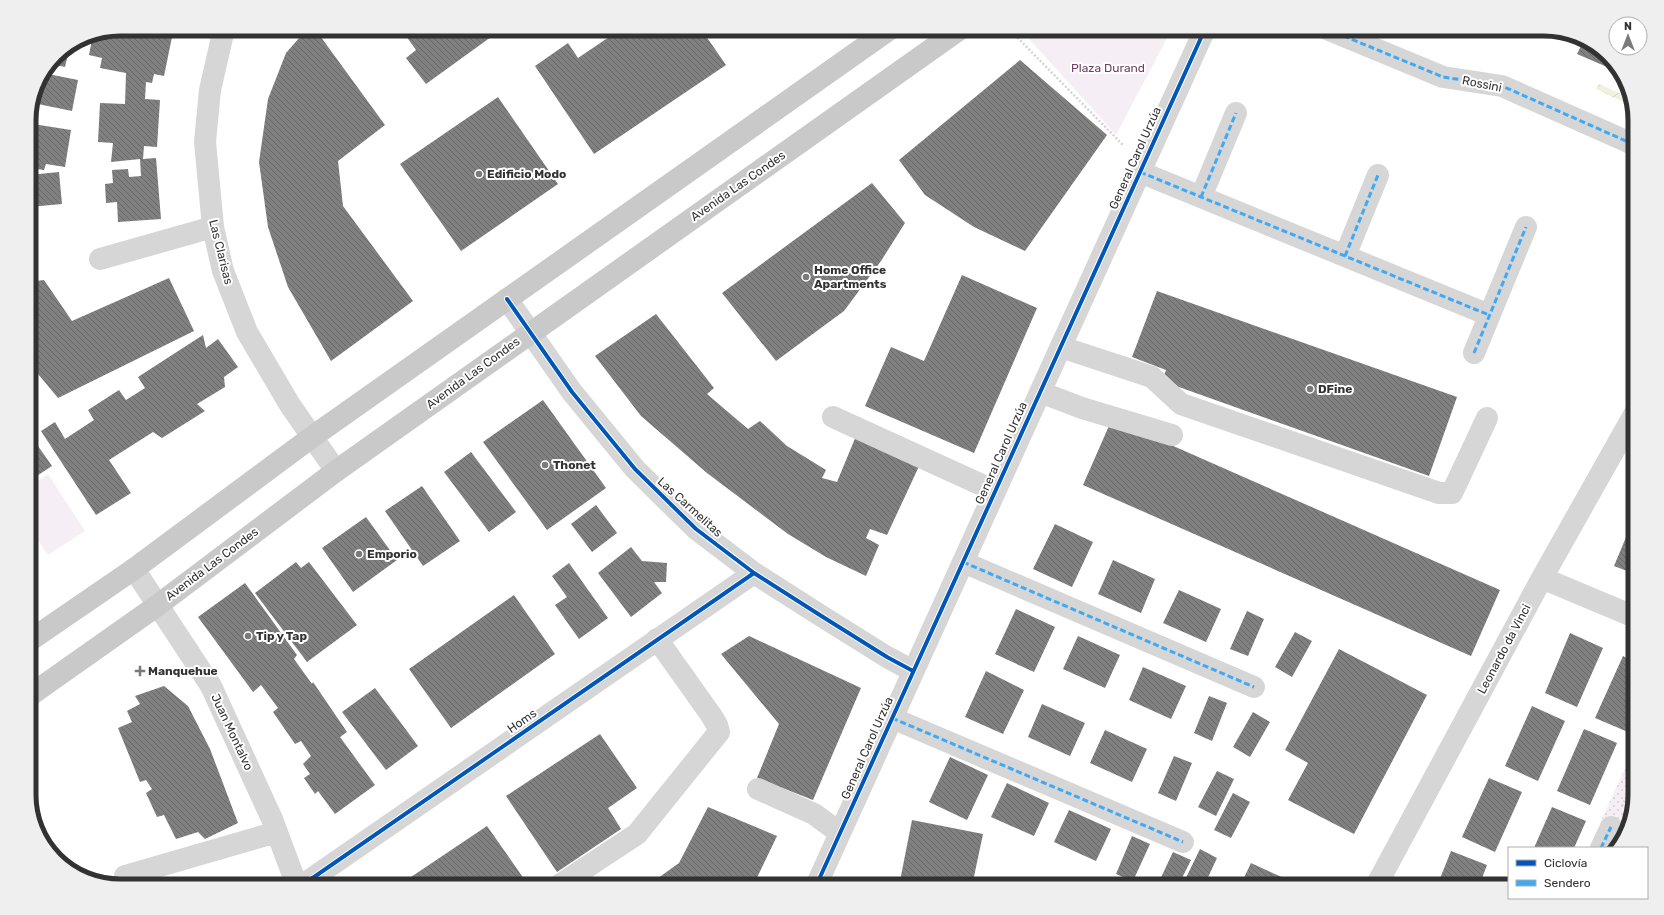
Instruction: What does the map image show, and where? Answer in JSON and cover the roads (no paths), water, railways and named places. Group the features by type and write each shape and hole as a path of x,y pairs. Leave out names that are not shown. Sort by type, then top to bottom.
{"main road":[{"path":"36,636 134,569 312,437 880,36"},
{"name":"Avenida Las Condes","path":"36,691 158,605 336,471 950,36"}],"street":[{"name":"Las Clarisas","path":"222,36 210,90 205,142 213,227 223,272 247,332 290,405 336,471"},
{"path":"210,90 229,36"},
{"name":"General Carol Urzúa","path":"819,879 1202,36"},
{"name":"Rossini","path":"1344,36 1443,77 1502,86 1628,142"},
{"path":"1201,197 1236,113"},
{"path":"1140,172 1489,315"},
{"path":"1345,256 1378,175"},
{"path":"100,259 213,227"},
{"path":"1474,353 1526,227"},
{"name":"Las Carmelitas","path":"507,299 572,392 635,469 696,529 754,573 842,629 913,671"},
{"path":"1060,347 1152,377 1181,404 1439,494 1452,493 1487,418"},
{"path":"1040,392 1082,408 1172,435"},
{"path":"833,418 995,491"},
{"name":"Leonardo da Vinci","path":"1380,879 1542,578 1628,425"},
{"path":"963,562 1254,687"},
{"name":"Juan Montalvo","path":"134,569 211,686 277,832 294,879"},
{"name":"Homs","path":"311,879 754,573"},
{"path":"1542,578 1628,614"},
{"path":"569,879 637,834 719,732 718,725 657,640"},
{"name":"General Carol Urzúa","path":"892,718 1183,842"},
{"path":"758,789 814,814 840,832"},
{"path":"1601,847 1611,827"},
{"path":"124,876 277,832"}],"water":[{"path":"1599,84 1624,95 1626,103 1596,89"}],"place":[{"name":"Edificio Modo","path":"479,174"},
{"name":"Home Office Apartments","path":"806,277"},
{"name":"DFine","path":"1310,389"},
{"name":"Thonet","path":"545,465"},
{"name":"Emporio","path":"359,554"},
{"name":"Tip y Tap","path":"248,636"},
{"name":"Manquehue","path":"140,671"}],"park label":[{"name":"Plaza Durand","path":"1108,68"}]}
